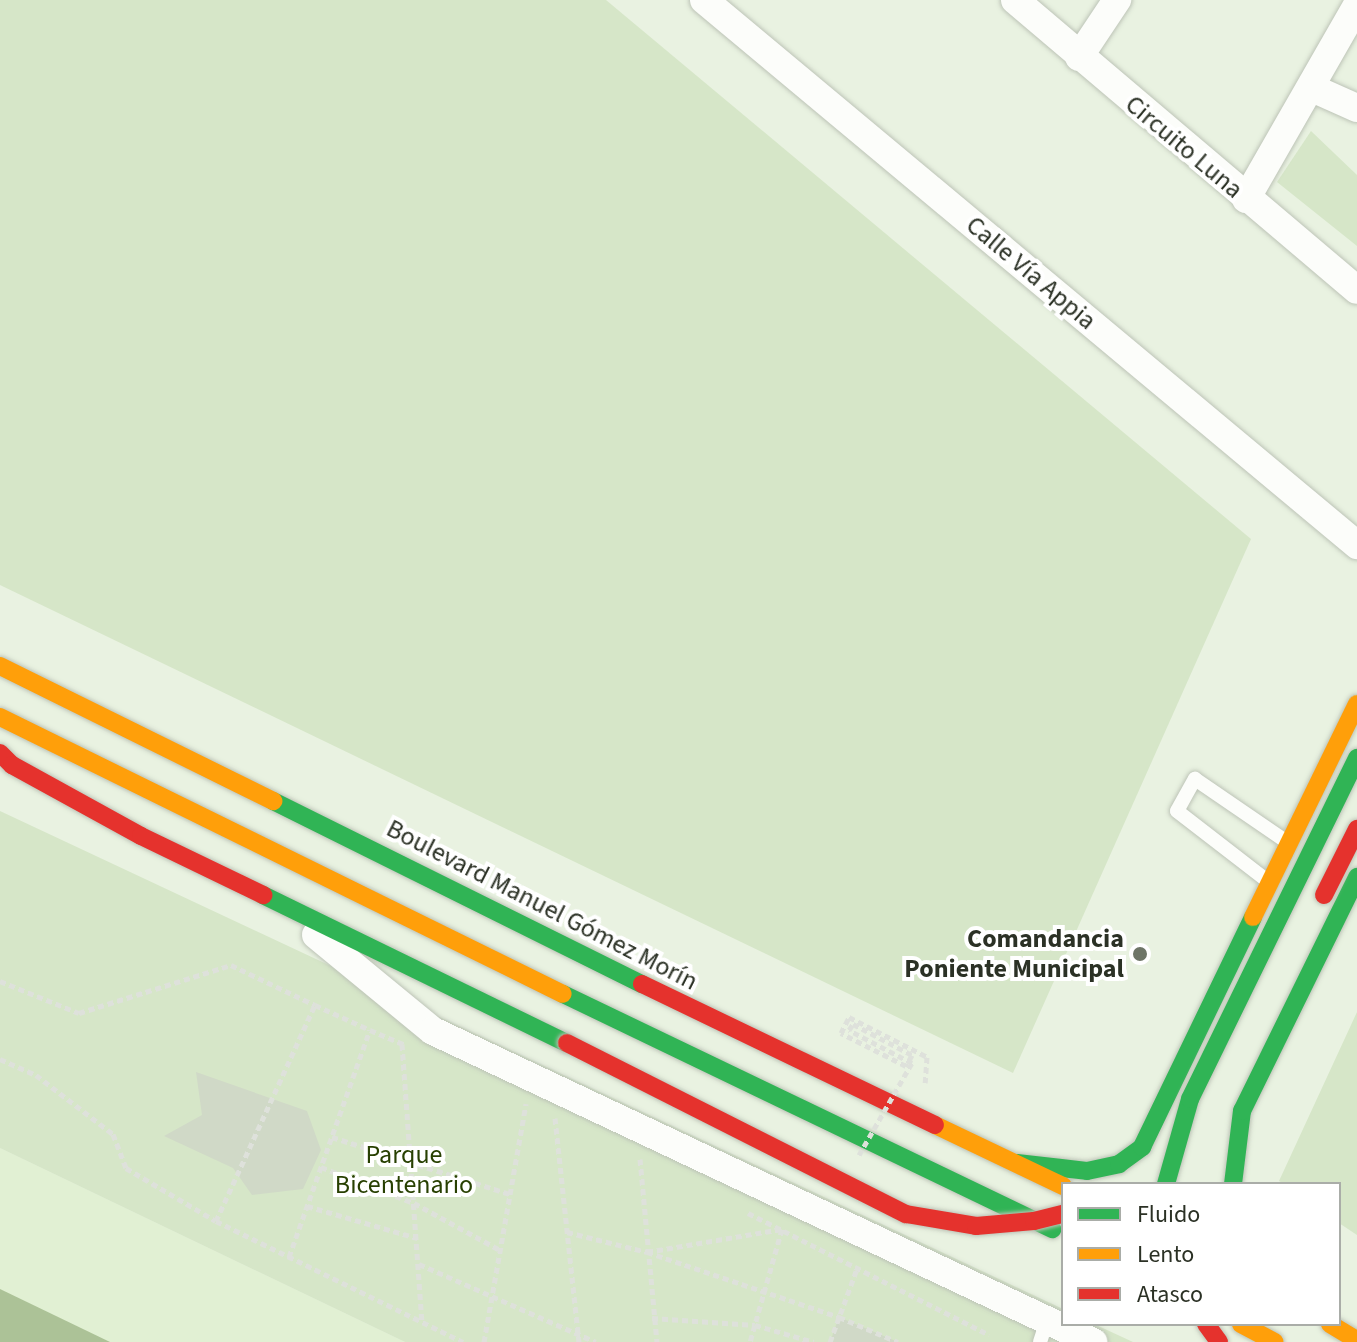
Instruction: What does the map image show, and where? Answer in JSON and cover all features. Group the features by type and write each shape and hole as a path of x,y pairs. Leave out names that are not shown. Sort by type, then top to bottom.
{"main road":[{"name":"Boulevard Manuel Gómez Morín","path":"0,666 717,1021 1061,1185"},
{"path":"1017,1163 1087,1171 1119,1164 1142,1147 1357,704"},
{"path":"0,717 334,883 1061,1233"},
{"path":"0,753 12,765 141,836 567,1043 906,1214 976,1226 1034,1221 1061,1214"},
{"path":"1159,1178 1190,1099 1357,758"},
{"path":"1316,911 1357,829"},
{"path":"1170,1086 1175,1116 1189,1131 1231,1127 1242,1111 1357,877"},
{"path":"1233,1182 1242,1111"},
{"path":"1159,1178 1208,1131"},
{"path":"1245,1326 1275,1342"},
{"path":"1333,1326 1357,1340"}],"street":[{"name":"Calle Vía Appia","path":"704,0 1357,545"},
{"name":"Circuito Luna","path":"1015,0 1357,290"},
{"path":"1079,57 1117,0"},
{"path":"1246,199 1357,5"},
{"path":"1312,88 1357,108"},
{"path":"271,900 433,1031 1044,1331 1093,1342"}],"lane":[{"path":"1271,883 1177,811 1195,779 1290,845"}],"path":[{"path":"0,981 79,1013 231,965 402,1044 422,1322"},
{"path":"216,1221 315,1005"},
{"path":"856,1161 912,1063 849,1030 853,1024 912,1055 906,1066 841,1033 849,1017 927,1057 923,1118"},
{"path":"289,1257 370,1030"},
{"path":"0,1059 36,1075 113,1134 126,1168 216,1221 463,1342"},
{"path":"484,1342 526,1104"},
{"path":"555,1118 579,1339"},
{"path":"332,1137 411,1165 510,1194"},
{"path":"640,1159 652,1318 657,1342"},
{"path":"321,1167 414,1203 500,1250"},
{"path":"307,1206 417,1238"},
{"path":"647,1252 782,1229 750,1342"},
{"path":"567,1232 647,1252 839,1317 898,1342"},
{"path":"419,1264 579,1339 596,1342"},
{"path":"830,1342 858,1266 989,1335"},
{"path":"652,1318 755,1325 814,1342"}],"shaded area":[{"path":"0,1148 405,1342 0,1342"},
{"path":"0,1289 110,1342 0,1342"}],"green space":[{"path":"0,0 606,0 1251,539 1013,1073 0,585"},
{"path":"1311,131 1357,175 1357,246 1277,182"},
{"name":"Parque Bicentenario","path":"0,811 1061,1308 1061,1326 1098,1326 1133,1342 405,1342 0,1148"},
{"path":"1357,1012 1357,1235 1341,1224 1341,1182 1279,1181"}],"building":[{"path":"196,1072 307,1111 321,1150 303,1189 252,1195 233,1168 164,1136 202,1115"},
{"path":"839,1317 898,1342 830,1342"}],"traffic: fast":[{"path":"1167,1182 1190,1099 1357,758"},
{"path":"273,801 642,984"},
{"path":"1233,1182 1242,1111 1357,877"},
{"path":"263,895 567,1043"},
{"path":"1017,1163 1087,1171 1119,1164 1142,1147 1253,917"},
{"path":"563,994 1052,1229"}],"traffic: slow":[{"path":"0,666 273,801"},
{"path":"1253,917 1357,704"},
{"path":"0,717 563,994"},
{"path":"935,1125 1061,1185"},
{"path":"1245,1326 1275,1342"},
{"path":"1333,1326 1357,1340"}],"traffic: jam":[{"path":"0,753 12,765 141,836 263,895"},
{"path":"1324,895 1357,829"},
{"path":"642,984 935,1125"},
{"path":"567,1043 906,1214 976,1226 1034,1221 1061,1214"},
{"path":"1207,1326 1219,1342"}],"place":[{"name":"Comandancia Poniente Municipal","path":"1140,954"}]}
